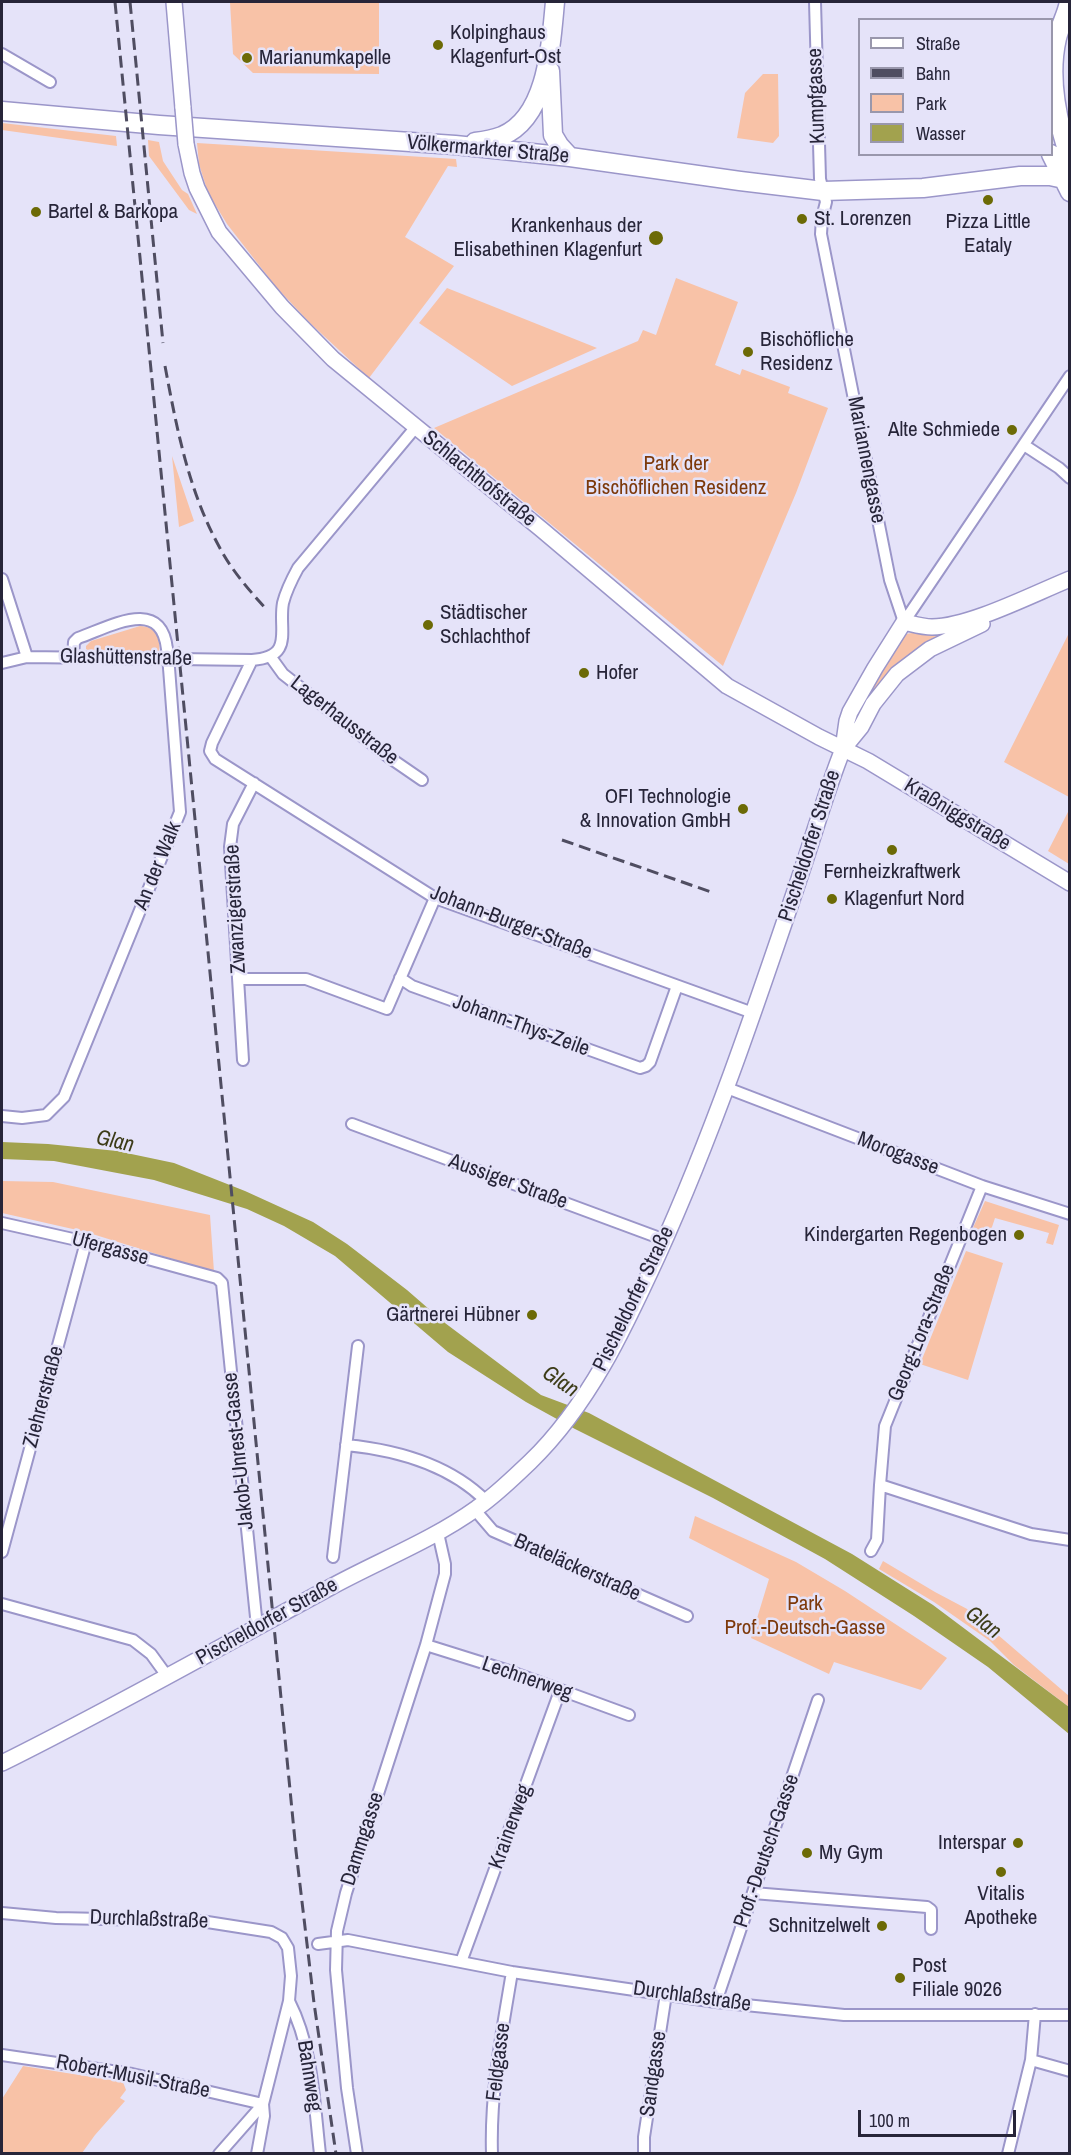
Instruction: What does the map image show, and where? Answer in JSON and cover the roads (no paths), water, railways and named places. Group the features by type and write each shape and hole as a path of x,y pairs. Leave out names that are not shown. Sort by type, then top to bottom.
{"main road":[{"name":"Schlachthofstraße","path":"174,2 186,144 197,189 219,232 306,333 333,359 541,529 727,686 843,749"},
{"path":"455,145 504,136 528,116 536,101 549,54 555,2"},
{"path":"1061,14 1053,74 1060,126 1070,159"},
{"path":"549,54 554,135 558,145 570,157"},
{"name":"Völkermarkter Straße","path":"2,111 159,125 455,145 570,157 740,182 823,191 923,188 1020,176 1050,176 1067,186"},
{"path":"1053,145 1060,126"},
{"path":"1020,176 1047,156"},
{"path":"1050,156 1067,186"},
{"path":"904,622 931,627 949,625 975,618 1070,579"},
{"name":"Pischeldorfer Straße","path":"843,749 861,727 873,704 897,674 930,649 959,634 1070,589"},
{"name":"Pischeldorfer Straße","path":"2,1763 344,1580 438,1533 481,1506 531,1461 554,1435 585,1394 619,1339 664,1240 728,1088 843,749 850,712 874,668 904,622"},
{"name":"Kraßniggstraße","path":"843,749 868,761 1070,883"}],"street":[{"name":"Kumpfgasse","path":"815,2 820,179 823,191"},
{"path":"2,54 50,82"},
{"name":"Mariannengasse","path":"823,191 826,202 821,234 890,580 904,622"},
{"name":"Pischeldorfer Straße","path":"904,622 1070,376"},
{"path":"254,783 215,759 210,751 252,660 270,656 283,641 283,603 298,568 416,428"},
{"path":"1024,446 1059,468 1070,478"},
{"path":"2,579 27,657"},
{"name":"An der Walk","path":"2,1116 22,1118 46,1115 64,1097 180,812 167,649 162,628 155,622 143,618 129,620 78,639 74,642 73,657"},
{"name":"Lagerhausstraße","path":"270,656 283,674 390,758 422,780"},
{"name":"Glashüttenstraße","path":"2,663 27,657 252,660"},
{"name":"Johann-Burger-Straße","path":"254,783 435,898 753,1013"},
{"name":"Zwanzigerstraße","path":"243,1060 240,979 230,847 233,824 254,783"},
{"path":"240,979 306,979 387,1009 435,898"},
{"name":"Johann-Thys-Zeile","path":"400,978 412,986 640,1068 650,1062 677,986"},
{"name":"Morogasse","path":"728,1088 982,1186 1070,1214"},
{"name":"Aussiger Straße","path":"352,1124 664,1240"},
{"name":"Georg-Lora-Straße","path":"871,1551 877,1540 885,1426 982,1186"},
{"name":"Ufergasse","path":"2,1223 86,1242 217,1278"},
{"name":"Ziehrerstraße","path":"2,1551 86,1242"},
{"name":"Jakob-Unrest-Gasse","path":"217,1278 222,1282 257,1627"},
{"path":"333,1557 358,1346"},
{"name":"Brateläckerstraße","path":"346,1445 382,1449 440,1469 474,1489 493,1531 687,1616"},
{"path":"880,1485 1031,1534 1070,1540"},
{"name":"Dammgasse","path":"357,2154 337,1994 337,1941 346,1893 426,1645 445,1574 444,1556 438,1533"},
{"path":"2,1604 133,1640 151,1654 167,1676"},
{"name":"Lechnerweg","path":"426,1645 509,1671 629,1715"},
{"name":"Krainerweg","path":"460,1962 560,1691"},
{"name":"Prof.-Deutsch-Gasse","path":"716,2002 818,1700"},
{"path":"753,1893 927,1907 931,1910 931,1929"},
{"name":"Durchlaßstraße","path":"2,1913 56,1918 201,1921 271,1932 282,1938 288,1948 291,1976 289,2001"},
{"name":"Durchlaßstraße","path":"318,1944 348,1940 512,1972 716,2002 844,2015 1070,2015"},
{"name":"Feldgasse","path":"492,2154 491,2129 496,2068 512,1972"},
{"name":"Sandgasse","path":"644,2154 644,2137 666,1994"},
{"path":"257,2154 264,2116 263,2104 289,2001"},
{"name":"Bahnweg","path":"289,2001 298,2019 308,2054 320,2154"},
{"path":"1008,2154 1031,2060 1035,2014"},
{"name":"Robert-Musil-Straße","path":"2,2055 132,2074 263,2104"},
{"path":"1031,2060 1070,2071"},
{"path":"219,2154 263,2104"}],"water":[{"path":"2,1142 117,1151 174,1163 245,1191 313,1222 347,1244 407,1290 445,1323 541,1395 589,1413 852,1554 933,1605 1069,1707 1069,1734 988,1667 825,1559 713,1498 575,1429 526,1402 448,1352 335,1256 284,1226 247,1209 154,1180 54,1161 2,1159"}],"railway":[{"path":"115,2 296,1851 314,2003 336,2154"},
{"path":"130,2 163,343"},
{"path":"165,366 180,437 200,506 226,558 266,609"},
{"path":"562,840 711,892"}],"place":[{"name":"Kolpinghaus Klagenfurt-Ost","path":"438,45"},
{"name":"Marianumkapelle","path":"247,58"},
{"name":"Pizza Little Eataly","path":"988,200"},
{"name":"Bartel & Barkopa","path":"36,212"},
{"name":"St. Lorenzen","path":"802,219"},
{"name":"Krankenhaus der Elisabethinen Klagenfurt","path":"656,238"},
{"name":"Bischöfliche Residenz","path":"748,352"},
{"name":"Alte Schmiede","path":"1012,430"},
{"name":"Städtischer Schlachthof","path":"428,625"},
{"name":"Hofer","path":"584,673"},
{"name":"OFI Technologie & Innovation GmbH","path":"743,809"},
{"name":"Fernheizkraftwerk","path":"892,850"},
{"name":"Klagenfurt Nord","path":"832,899"},
{"name":"Kindergarten Regenbogen","path":"1019,1235"},
{"name":"Gärtnerei Hübner","path":"532,1315"},
{"name":"Interspar","path":"1018,1843"},
{"name":"My Gym","path":"807,1853"},
{"name":"Vitalis Apotheke","path":"1001,1872"},
{"name":"Schnitzelwelt","path":"882,1926"},
{"name":"Post Filiale 9026","path":"900,1978"}],"park label":[{"name":"Park der Bischöflichen Residenz","path":"676,476"},
{"name":"Park Prof.-Deutsch-Gasse","path":"805,1616"}],"water label":[{"name":"Glan","path":"115,1142"},
{"name":"Glan","path":"560,1382"},
{"name":"Glan","path":"983,1623"}]}
